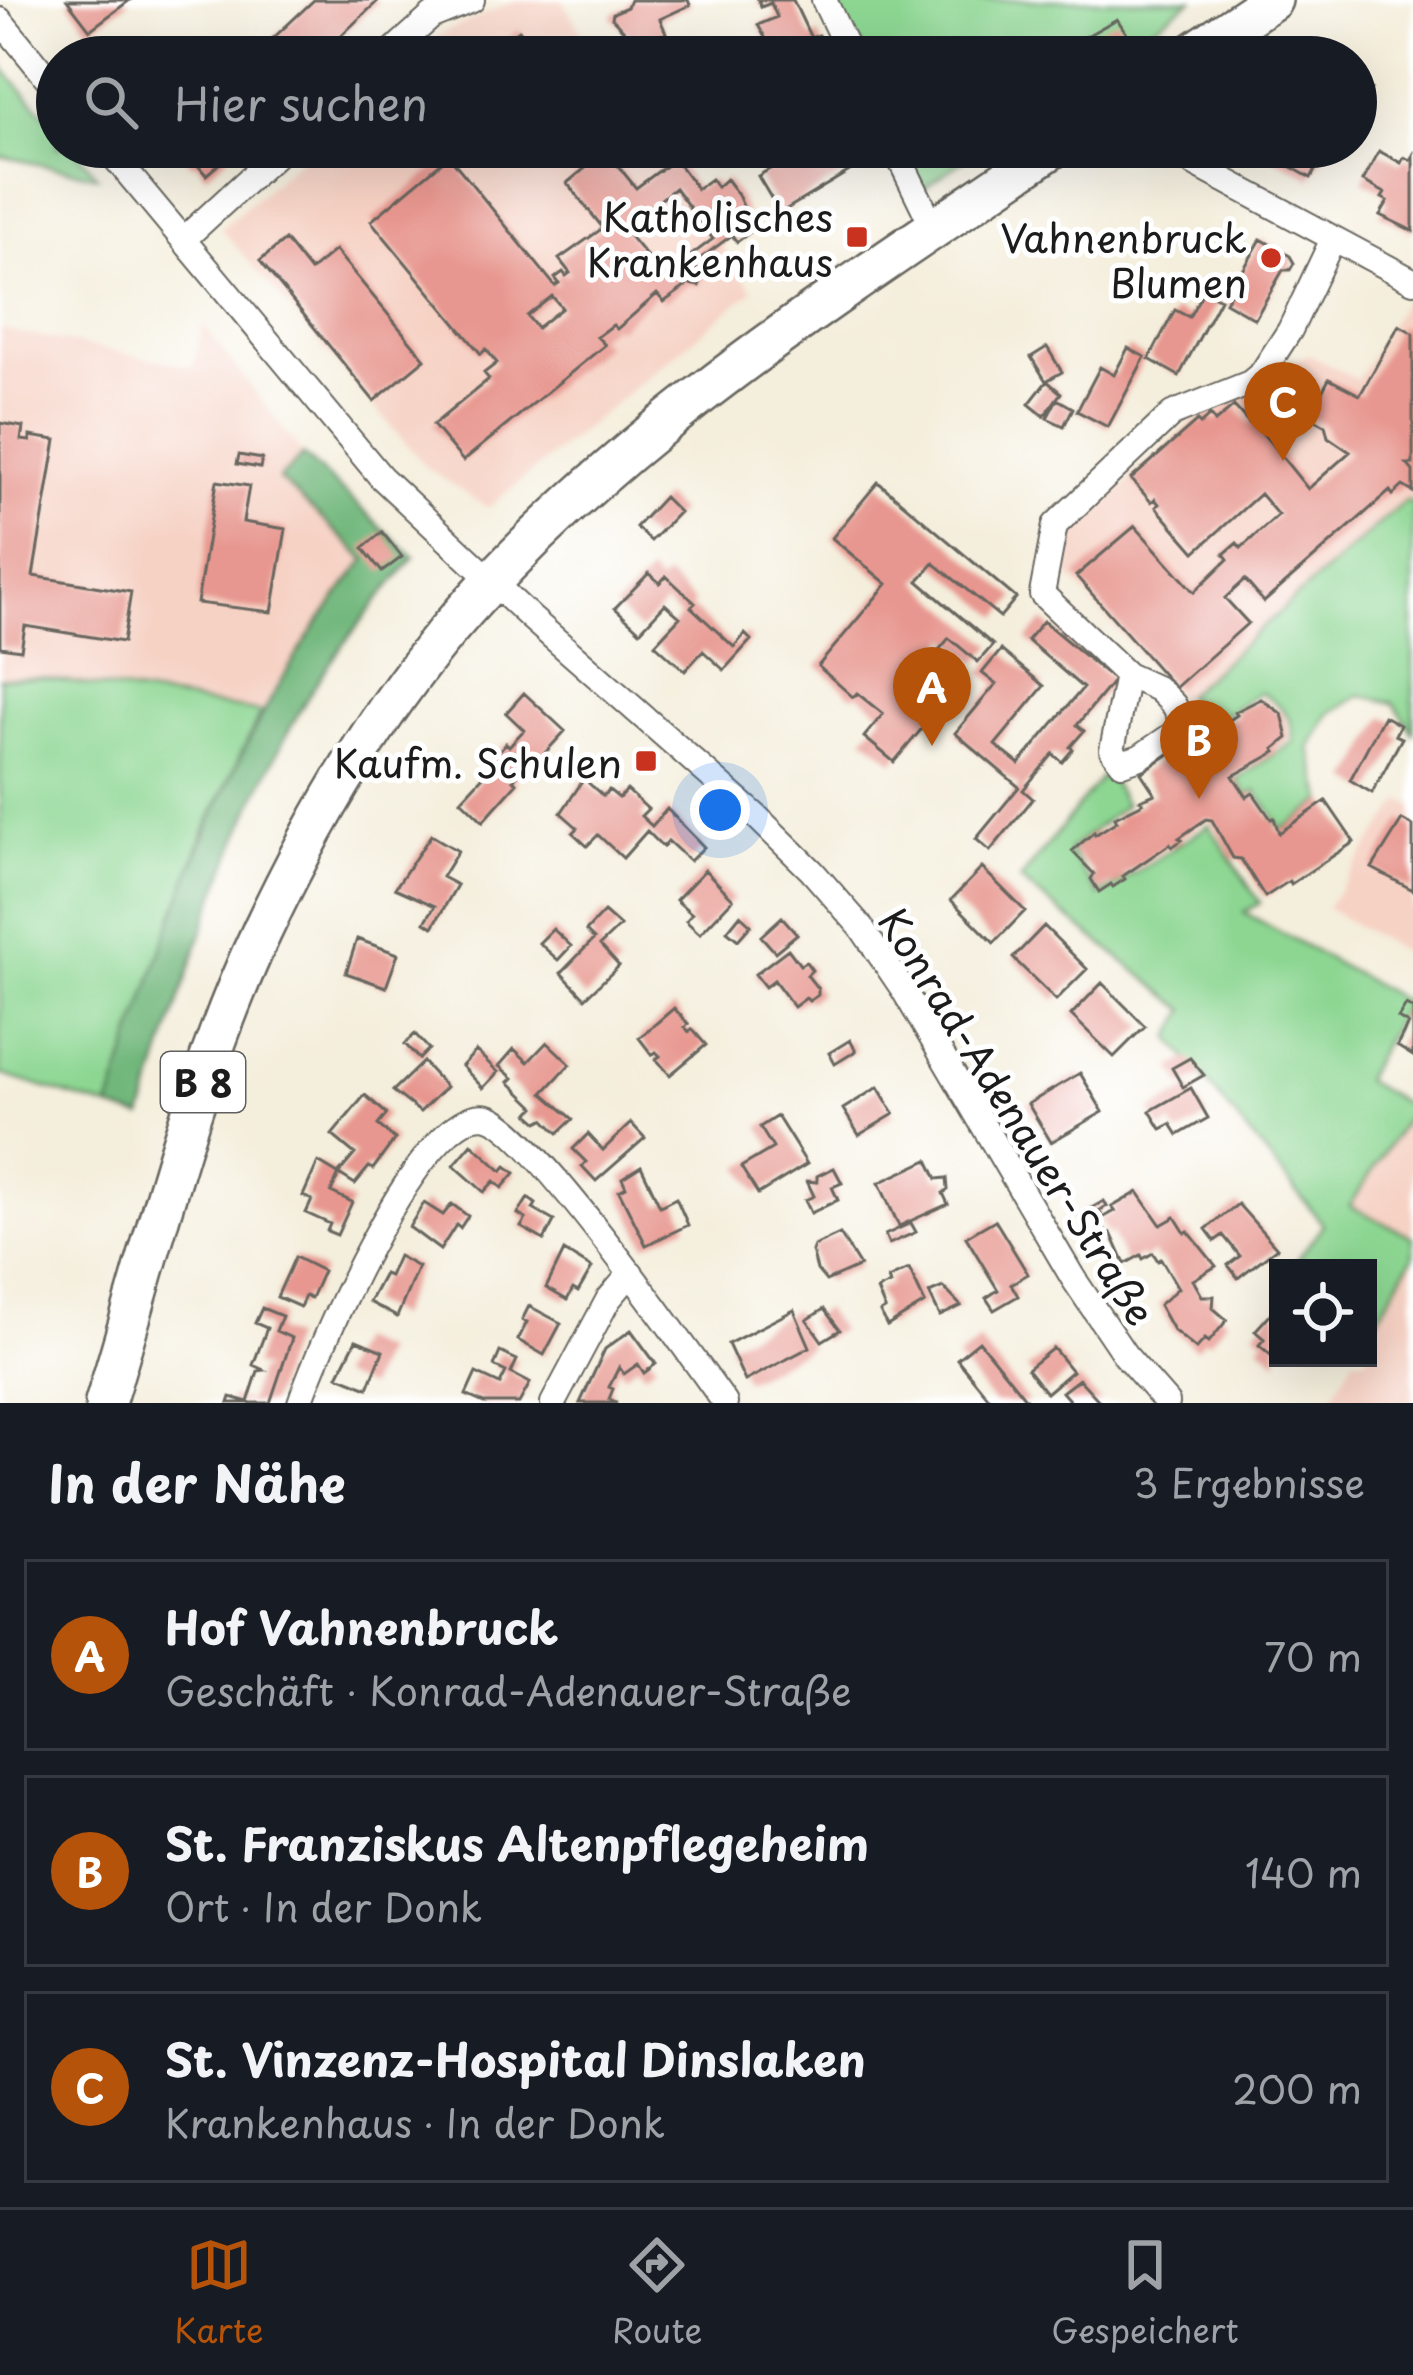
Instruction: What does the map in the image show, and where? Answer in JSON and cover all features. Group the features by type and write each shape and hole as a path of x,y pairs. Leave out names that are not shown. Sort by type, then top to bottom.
{"main road":[{"path":"1218,36 1272,0"},
{"name":"B 8","path":"105,1403 216,1042 261,933 313,829 388,707 491,582 614,464 711,387 1023,168"}],"street":[{"path":"403,36 426,8 472,0"},
{"path":"824,0 841,36"},
{"path":"0,20 36,64"},
{"name":"Konrad-Adenauer-Straße","path":"124,168 381,477 491,582 756,816 861,927 915,1008 1072,1277 1125,1355 1166,1403"},
{"path":"184,239 261,168"},
{"path":"904,168 934,229"},
{"path":"1202,168 1413,281"},
{"path":"1127,675 1042,594 1054,525 1172,414 1250,383 1262,373 1290,330 1333,239"},
{"path":"300,1403 363,1258 396,1196 436,1146 468,1119 484,1115 500,1122 557,1182 631,1273 725,1403"},
{"path":"553,1403 608,1300 631,1273"}],"shaded area":[{"path":"516,0 562,0 584,36 440,36"},
{"path":"290,168 668,168 753,290 488,508 427,468 221,229"},
{"path":"1405,298 1413,302 1413,504 1406,500 1185,696 1175,695 1067,574 1074,532 1195,422 1308,354 1357,380"},
{"path":"203,324 303,455 280,479 367,560 283,674 261,712 43,678 0,678 0,329 193,367"},
{"path":"1401,801 1413,805 1413,958 1326,908"},
{"path":"1413,1108 1413,1237 1350,1206"},
{"path":"1413,1256 1413,1403 1328,1403 1349,1367 1377,1367 1377,1319"}],"green space":[{"path":"833,0 1192,0 1140,36 849,36"},
{"path":"0,65 36,105 36,163 0,156"},
{"path":"58,168 90,168 97,176"},
{"path":"911,168 952,168 921,190"},
{"path":"303,455 414,557 328,666 277,754 211,907 142,1118 109,1108 211,820 279,685 319,621 366,560 279,479"},
{"path":"1406,500 1413,504 1413,733 1394,703 1360,695 1329,714 1310,748 1324,801 1283,829 1256,791 1247,795 1237,780 1293,742 1284,712 1260,692 1213,723 1185,696"},
{"path":"0,678 43,678 261,712 202,836 109,1108 0,1074"},
{"path":"1106,771 1125,805 1069,850 1099,896 1209,825 1260,903 1244,912 1406,1002 1364,1080 1412,1108 1350,1206 1413,1237 1413,1256 1377,1319 1377,1259 1298,1259 1323,1224 1171,1038 1186,1010 1020,880"}],"building":[{"path":"67,0 130,0 90,30"},
{"path":"314,0 379,0 340,36 275,36"},
{"path":"630,0 688,0 690,5 660,19 666,33 659,36 629,36 612,18"},
{"path":"758,0 793,0 810,36 764,36 758,25 777,17 771,3 761,7"},
{"path":"1117,19 1127,34 1124,36 1087,36"},
{"path":"1379,151 1401,163 1413,155 1413,231 1380,215 1388,201 1382,198 1385,193 1363,181 1370,168 1377,168"},
{"path":"435,168 459,168 555,286 559,283 555,278 570,273 559,259 603,228 567,183 585,168 620,168 636,188 663,168 682,168 697,189 711,179 717,187 726,179 753,230 737,242 732,235 693,264 702,278 699,286 689,284 664,302 657,294 617,329 613,325 597,337 605,345 463,461 433,425 489,379 484,373 497,363 486,349 481,354 371,221","holes":["675,188 713,239 670,271 665,263 657,269 624,229","552,296 562,308 537,328 527,316"]},
{"path":"772,168 854,168 780,213 758,176"},
{"path":"1293,168 1316,168 1311,178"},
{"path":"1261,239 1294,263 1290,270 1283,270 1255,319 1225,302"},
{"path":"285,240 310,271 335,250 425,359 374,401 260,261"},
{"path":"1204,290 1220,299 1179,376 1149,359 1175,310 1189,317"},
{"path":"1399,325 1413,333 1413,464 1407,464 1413,471 1413,492 1403,486 1393,495 1390,491 1264,602 1245,580 1225,598 1248,623 1175,688 1076,576 1135,526 1194,592 1228,559 1224,554 1237,543 1241,548 1278,515 1260,494 1195,552 1156,507 1155,499 1151,502 1131,479 1197,421 1200,424 1210,415 1215,422 1234,406 1250,424 1253,421 1308,489 1350,452 1328,437 1325,425 1309,416 1315,404 1307,400 1312,389 1321,394 1329,379 1360,395"},
{"path":"1047,347 1062,372 1046,381 1031,357"},
{"path":"1128,348 1145,357 1108,427 1077,411 1100,367 1114,375"},
{"path":"1047,381 1061,393 1044,416 1029,404"},
{"path":"1057,399 1073,408 1064,426 1047,418"},
{"path":"0,423 23,427 21,440 30,441 30,436 56,440 33,576 131,592 123,642 25,626 21,650 0,647"},
{"path":"239,455 262,459 260,468 237,464"},
{"path":"217,481 249,486 243,522 286,529 272,612 197,603"},
{"path":"878,482 1016,598 1000,617 934,563 918,581 993,645 978,662 949,638 917,676 946,700 894,762 864,737 883,714 857,693 853,697 818,666 887,584 832,538"},
{"path":"664,497 679,512 651,541 636,527"},
{"path":"382,532 402,557 382,572 363,548"},
{"path":"649,573 660,583 666,576 734,647 745,634 751,640 724,670 703,651 685,671 655,644 680,617 665,604 640,631 615,608"},
{"path":"1043,621 1114,680 1077,725 1084,731 1070,747 1073,749 1062,762 1053,754 1023,790 1033,799 990,851 976,839 1019,787 955,733 996,684 982,673 1001,650 1044,686 995,745 1019,764 1083,688 1027,640"},
{"path":"524,693 565,731 531,768 528,765 520,772 513,780 517,783 483,821 461,800 495,763 485,754 492,747 498,752 506,743 509,746 524,730 506,713"},
{"path":"1261,699 1282,714 1288,738 1276,752 1233,776 1247,797 1253,793 1274,818 1279,833 1326,801 1354,842 1265,897 1241,859 1233,858 1212,820 1206,819 1172,847 1170,844 1125,879 1099,892 1091,879 1094,874 1072,851 1094,832 1117,821 1115,817 1155,794 1141,773 1175,750 1187,754 1235,712"},
{"path":"1384,716 1400,725 1395,735 1402,738 1372,793 1350,780"},
{"path":"584,779 603,796 609,790 619,798 627,790 648,809 641,816 652,826 667,809 704,847 690,861 668,841 663,847 647,831 623,858 598,835 587,846 573,833 578,828 561,813"},
{"path":"1402,820 1413,826 1413,890 1372,868"},
{"path":"431,835 458,851 442,877 457,885 433,927 425,922 435,906 395,888"},
{"path":"982,868 1025,911 994,943 951,900"},
{"path":"705,870 733,899 700,934 686,921 692,914 676,900"},
{"path":"604,912 620,926 600,945 619,966 585,998 561,973 594,939 586,931"},
{"path":"740,915 751,925 738,940 727,931"},
{"path":"782,917 797,934 775,952 761,936"},
{"path":"1044,926 1087,969 1056,1000 1013,958"},
{"path":"553,929 571,946 558,960 539,943"},
{"path":"357,939 398,954 386,987 346,973"},
{"path":"788,949 800,965 806,962 812,970 807,975 818,989 818,995 794,1007 774,980 765,987 755,974"},
{"path":"1102,983 1145,1026 1114,1057 1071,1015"},
{"path":"1406,1005 1413,1009 1413,1056 1397,1046 1408,1024 1398,1018"},
{"path":"674,1008 689,1032 692,1029 706,1045 670,1075 656,1059 660,1056 652,1055 639,1038"},
{"path":"415,1034 429,1049 419,1059 405,1044"},
{"path":"850,1040 856,1051 835,1064 829,1053"},
{"path":"547,1042 570,1064 543,1093 573,1119 558,1133 544,1119 538,1122 529,1114 535,1107 499,1066 514,1049 528,1062"},
{"path":"476,1051 498,1072 483,1088 462,1066"},
{"path":"1190,1058 1204,1075 1183,1087 1172,1068"},
{"path":"423,1062 446,1087 420,1112 393,1091"},
{"path":"1080,1073 1103,1112 1051,1142 1028,1104"},
{"path":"878,1087 894,1114 859,1135 843,1109"},
{"path":"1191,1088 1208,1118 1178,1135 1171,1124 1161,1129 1150,1111"},
{"path":"365,1095 387,1114 378,1125 395,1139 355,1184 339,1174 331,1192 352,1202 337,1235 327,1231 330,1224 306,1213 312,1200 303,1196 318,1162 338,1174 355,1154 332,1135"},
{"path":"777,1116 807,1164 758,1194 741,1167 773,1148 760,1127"},
{"path":"631,1123 645,1138 596,1181 573,1149 588,1134 603,1150"},
{"path":"472,1144 502,1171 506,1166 515,1173 502,1188 494,1181 484,1192 454,1165"},
{"path":"928,1160 937,1179 947,1178 948,1190 943,1193 948,1204 899,1226 879,1183"},
{"path":"641,1166 660,1206 676,1198 688,1225 646,1245 619,1191 626,1187 622,1178"},
{"path":"834,1168 842,1183 832,1187 838,1200 811,1213 805,1200 814,1196 807,1181 817,1182 817,1176"},
{"path":"1138,1192 1161,1225 1175,1217 1216,1266 1193,1280 1202,1296 1214,1296 1213,1308 1227,1320 1209,1342 1205,1339 1196,1349 1173,1330 1159,1305 1178,1288 1161,1259 1153,1253 1125,1264 1111,1233 1099,1220"},
{"path":"528,1198 536,1204 533,1209 554,1221 544,1240 521,1227 526,1219 518,1214"},
{"path":"1104,1201 1107,1206 1101,1214 1084,1224 1079,1215"},
{"path":"424,1203 443,1215 452,1204 468,1216 440,1250 409,1227"},
{"path":"1238,1204 1277,1248 1238,1278 1228,1265 1240,1256 1223,1235 1215,1241 1206,1229"},
{"path":"995,1220 1028,1274 1011,1284 1018,1296 994,1310 986,1298 998,1290 966,1237"},
{"path":"911,1223 916,1232 889,1244 885,1235"},
{"path":"840,1234 860,1266 826,1281 812,1251"},
{"path":"564,1251 592,1268 578,1292 573,1289 567,1300 546,1288"},
{"path":"398,1256 418,1267 397,1317 369,1302"},
{"path":"295,1257 323,1271 311,1298 305,1296 300,1307 277,1297"},
{"path":"909,1269 925,1303 887,1326 877,1290"},
{"path":"943,1287 961,1306 940,1316 929,1293"},
{"path":"529,1306 561,1323 544,1355 518,1340"},
{"path":"262,1308 282,1316 276,1331 292,1338 270,1403 229,1403 231,1397 248,1402 258,1371 264,1370 253,1365 267,1328 255,1323"},
{"path":"824,1309 840,1330 822,1341 807,1320"},
{"path":"794,1310 810,1347 745,1381 728,1344"},
{"path":"1269,1315 1269,1353 1259,1345 1264,1339 1255,1331"},
{"path":"631,1330 656,1364 644,1373 638,1364 624,1374 619,1367 609,1387 613,1389 609,1399 617,1403 580,1403 605,1349"},
{"path":"356,1340 383,1351 368,1388 338,1376"},
{"path":"979,1341 1029,1403 993,1403 957,1359"},
{"path":"1053,1348 1072,1371 1046,1393 1027,1369"},
{"path":"500,1352 517,1360 511,1373 530,1383 519,1403 484,1403 466,1395 476,1373 500,1384 506,1372 494,1366"},
{"path":"1079,1379 1101,1403 1066,1403 1069,1400 1062,1392"}],"place":[{"name":"Katholisches Krankenhaus","path":"857,237"},
{"name":"Vahnenbruck Blumen","path":"1271,258"},
{"name":"St. Vinzenz-Hospital Dinslaken","path":"1283,461"},
{"name":"Hof Vahnenbruck","path":"932,746"},
{"name":"Kaufm. Schulen","path":"646,761"},
{"name":"St. Franziskus Altenpflegeheim","path":"1199,799"}]}
